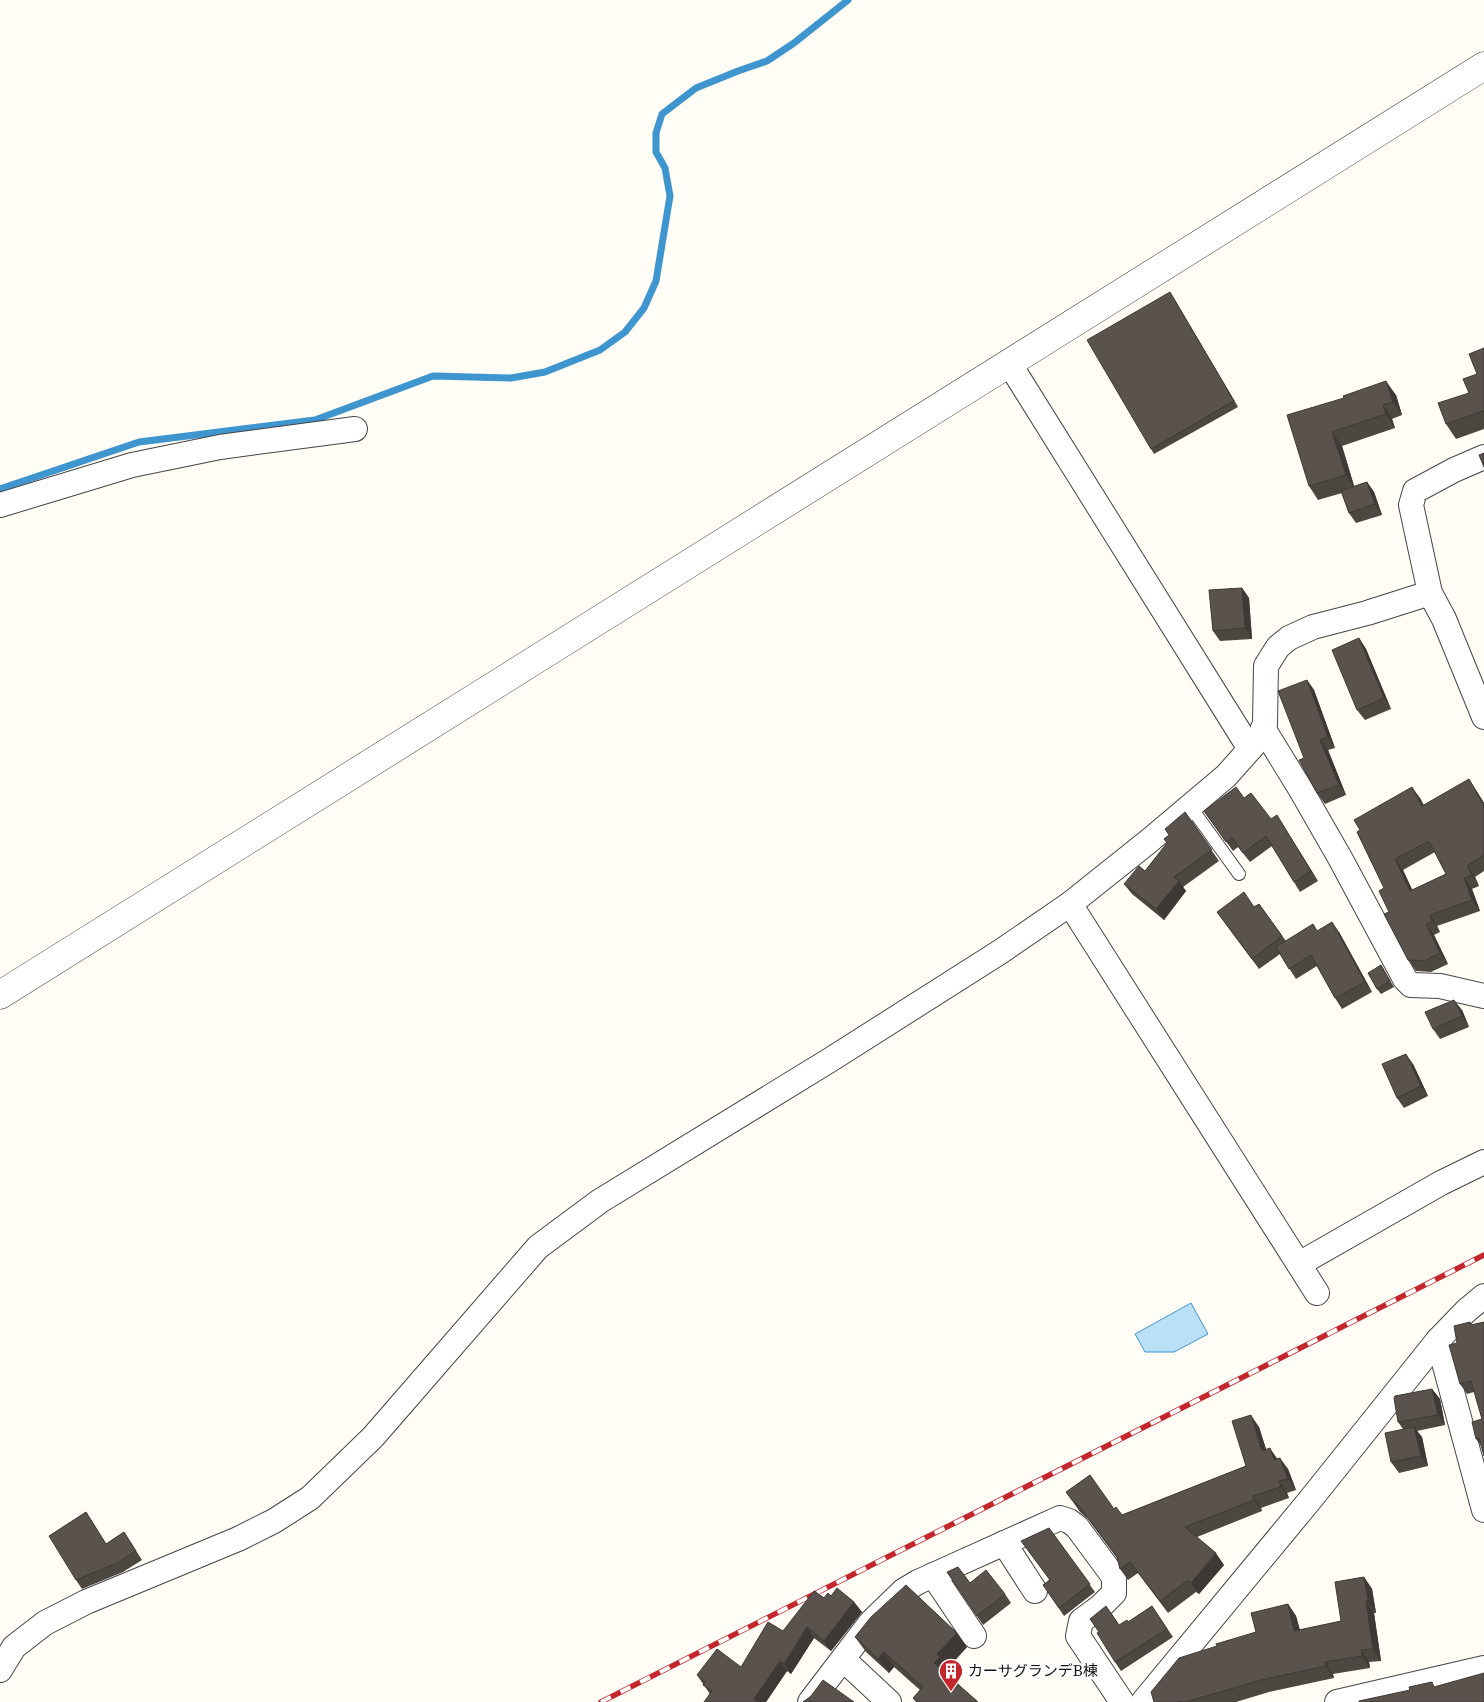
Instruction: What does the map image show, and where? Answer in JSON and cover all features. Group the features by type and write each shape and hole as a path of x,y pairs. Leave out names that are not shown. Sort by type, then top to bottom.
{"street":[{"path":"0,995 1484,66"},
{"path":"1009,363 1250,749"},
{"path":"0,505 132,465 220,447 355,429"},
{"path":"1484,457 1454,470 1415,491 1411,505 1430,593 1444,619 1484,717"},
{"path":"2,1662 14,1647 45,1623 86,1602 238,1539 274,1521 310,1498 373,1437 538,1247 600,1201 928,999 1000,952 1070,904 1226,776 1259,739 1265,724 1266,666 1278,646 1289,638 1313,627 1367,613 1430,593"},
{"path":"1263,728 1325,833 1405,979 1411,985 1440,986 1484,996"},
{"path":"1070,904 1317,1293"},
{"path":"1298,1264 1441,1183 1484,1162"},
{"path":"1144,1702 1354,1446 1438,1340 1466,1311 1484,1296"},
{"path":"1438,1340 1484,1510"},
{"path":"810,1702 844,1660 871,1622 903,1591 933,1575 1060,1518 1069,1521 1077,1527 1114,1577 1114,1593 1100,1607 1081,1621 1078,1636 1122,1702"},
{"path":"1004,1543 1035,1591"},
{"path":"933,1575 974,1636"},
{"path":"844,1660 890,1702"},
{"path":"1337,1702 1484,1668"}],"lane":[{"path":"1190,806 1239,874"}],"water":[{"path":"1191,1303 1208,1334 1174,1352 1145,1352 1135,1334"}],"building":[{"path":"1170,292 1234,401 1151,449 1087,340"},
{"path":"1484,348 1484,412 1446,424 1438,403 1469,393 1463,379 1477,374 1469,354"},
{"path":"1386,381 1393,402 1383,405 1386,414 1332,432 1346,475 1309,486 1287,415 1344,398 1343,396"},
{"path":"1484,453 1484,467 1479,455"},
{"path":"1367,482 1375,504 1349,513 1341,491"},
{"path":"1242,588 1245,628 1213,631 1209,590"},
{"path":"1359,638 1384,698 1357,710 1332,650"},
{"path":"1307,680 1328,737 1320,740 1339,785 1317,793 1299,760 1304,758 1278,691"},
{"path":"1469,779 1484,806 1484,855 1467,866 1472,875 1464,878 1472,900 1430,915 1432,921 1426,924 1440,953 1424,961 1408,960 1384,914 1389,912 1379,891 1384,888 1357,832 1360,830 1354,820 1412,787 1422,806","holes":["1429,841 1446,874 1410,891 1395,859"]},
{"path":"1236,787 1244,798 1251,793 1271,819 1277,815 1311,871 1294,882 1266,836 1243,853 1232,837 1226,842 1204,811"},
{"path":"1185,812 1212,850 1174,877 1179,881 1156,909 1124,884 1139,866 1145,871 1167,843 1164,839 1169,835 1165,829"},
{"path":"1244,892 1254,907 1259,904 1282,936 1252,959 1217,912"},
{"path":"1332,922 1365,982 1335,998 1311,955 1289,969 1276,947 1313,924 1317,931"},
{"path":"1381,965 1390,981 1377,989 1368,973"},
{"path":"1454,1000 1462,1016 1433,1029 1425,1012"},
{"path":"1406,1054 1421,1086 1397,1098 1382,1064"},
{"path":"1470,1322 1471,1325 1484,1322 1484,1456 1479,1438 1476,1439 1472,1422 1482,1419 1471,1381 1460,1384 1449,1345 1457,1343 1454,1326"},
{"path":"1432,1389 1438,1415 1398,1422 1395,1396"},
{"path":"1251,1415 1262,1451 1270,1448 1274,1460 1280,1458 1288,1479 1279,1481 1281,1487 1253,1496 1254,1500 1185,1527 1216,1553 1191,1583 1188,1580 1160,1601 1130,1562 1120,1569 1117,1557 1080,1507 1066,1492 1090,1475 1114,1509 1116,1507 1122,1515 1246,1466 1232,1421"},
{"path":"1414,1427 1421,1456 1391,1462 1385,1433"},
{"path":"86,1512 106,1544 124,1532 136,1551 117,1563 76,1580 49,1536"},
{"path":"1049,1528 1090,1584 1059,1608 1043,1585 1050,1580 1021,1541"},
{"path":"958,1567 970,1583 986,1570 1005,1594 977,1616 947,1572"},
{"path":"1364,1577 1373,1649 1361,1650 1362,1656 1325,1662 1326,1666 1261,1680 1186,1702 1154,1702 1151,1692 1179,1658 1256,1632 1251,1613 1288,1604 1294,1631 1341,1621 1335,1582"},
{"path":"906,1585 957,1633 937,1654 940,1657 934,1663 978,1702 918,1702 913,1698 923,1687 884,1652 878,1659 855,1637 871,1617"},
{"path":"837,1588 854,1602 824,1641 807,1627 784,1664 780,1661 754,1699 758,1702 704,1702 712,1691 703,1685 705,1682 697,1675 717,1649 741,1667 768,1622 783,1631 814,1591 824,1598 828,1593 831,1596"},
{"path":"1106,1606 1119,1625 1127,1620 1128,1622 1152,1606 1167,1629 1115,1662 1090,1619"},
{"path":"1484,1673 1484,1702 1359,1702 1410,1690 1409,1687 1432,1682 1434,1687"},
{"path":"823,1680 854,1702 803,1702 811,1696"}],"waterway":[{"path":"0,489 139,442 315,420 433,376 511,378 545,372 600,350 625,332 644,308 656,281 670,196 665,168 656,152 656,133 662,114 696,88 767,61 794,43 848,0"}],"railway":[{"path":"601,1702 1484,1255"}],"place":[{"name":"カーサグランデB棟","path":"951,1692"}]}
